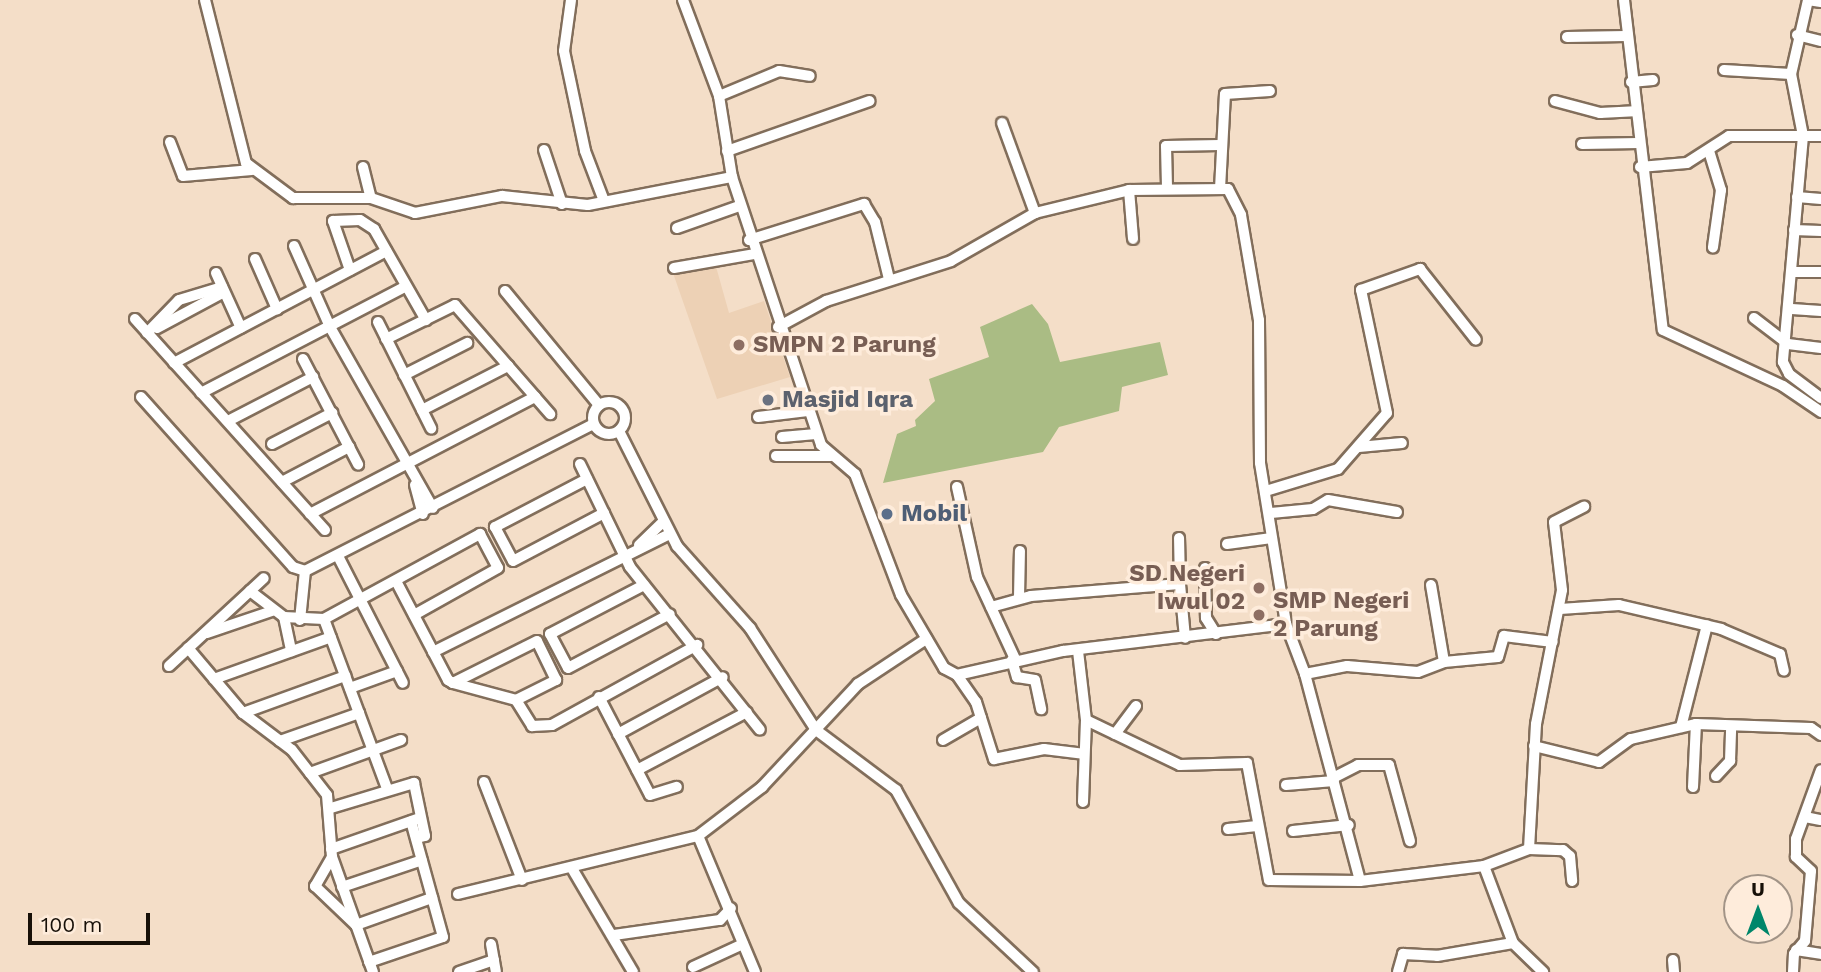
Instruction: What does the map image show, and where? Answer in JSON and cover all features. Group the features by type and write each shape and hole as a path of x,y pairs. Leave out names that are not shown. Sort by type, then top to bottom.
{"street":[{"path":"205,0 229,109 252,170 298,200 372,198 415,213 502,196 562,204 604,201 732,177"},
{"path":"570,0 564,51 585,151 604,201"},
{"path":"683,0 719,96 732,177 749,240 816,434 832,456 855,474 901,595 944,668 957,675 981,718 994,759 1044,749 1083,754"},
{"path":"1624,0 1640,167 1662,330 1783,386 1821,412"},
{"path":"1821,2 1808,0 1797,35 1791,74 1803,136 1794,230 1792,309 1786,368 1821,398"},
{"path":"1797,35 1821,41"},
{"path":"1567,37 1626,36"},
{"path":"1724,70 1791,74"},
{"path":"719,96 779,71 810,76"},
{"path":"1631,82 1653,80"},
{"path":"1220,189 1220,145 1226,94 1270,91"},
{"path":"727,151 870,100"},
{"path":"1555,102 1600,113 1634,111"},
{"path":"1002,123 1035,213"},
{"path":"1640,167 1687,163 1729,136 1821,136"},
{"path":"170,142 183,176 252,170"},
{"path":"1582,144 1639,143"},
{"path":"1167,187 1166,146 1220,145"},
{"path":"544,150 562,204"},
{"path":"1709,151 1721,190 1713,247"},
{"path":"363,167 372,198"},
{"path":"778,327 889,279 951,261 1035,213 1129,190 1167,187 1232,192 1241,215 1254,284 1264,361 1260,463 1269,490 1272,538 1286,624 1305,674 1333,780 1349,825 1360,881"},
{"path":"1129,190 1133,239"},
{"path":"1797,197 1821,199"},
{"path":"749,240 864,204 875,222 889,279"},
{"path":"677,228 739,206"},
{"path":"350,270 332,221 360,220 386,251 426,320"},
{"path":"1794,230 1821,231"},
{"path":"294,246 330,327 428,511"},
{"path":"174,363 386,251"},
{"path":"674,268 754,254"},
{"path":"255,259 277,309"},
{"path":"1269,490 1327,474 1359,447 1374,421 1387,413 1361,290 1424,270 1476,340"},
{"path":"1793,272 1821,272"},
{"path":"216,273 241,328"},
{"path":"201,393 405,287"},
{"path":"147,333 223,290"},
{"path":"505,290 598,405"},
{"path":"386,339 456,305 550,414"},
{"path":"1792,309 1821,311"},
{"path":"1754,318 1788,344 1821,348"},
{"path":"135,319 325,530"},
{"path":"378,322 431,428"},
{"path":"404,375 467,343"},
{"path":"303,359 358,464"},
{"path":"422,410 508,366"},
{"path":"228,421 313,377"},
{"path":"1803,385 1821,386"},
{"path":"141,397 293,568 305,571 340,558 594,425"},
{"path":"310,514 535,397"},
{"path":"598,405 612,402 624,411 619,431 670,534 751,628 816,730 896,790 959,903 1033,972"},
{"path":"594,425 598,405"},
{"path":"758,418 808,411"},
{"path":"272,444 332,413"},
{"path":"594,425 604,434 619,431"},
{"path":"782,438 816,434"},
{"path":"1359,447 1402,443"},
{"path":"282,482 349,447"},
{"path":"776,456 832,456"},
{"path":"580,464 623,554 645,585 723,677 760,730"},
{"path":"587,479 495,527 513,561 604,513"},
{"path":"957,487 977,577 1013,659 1017,677 1035,680 1041,709"},
{"path":"1271,513 1313,509 1328,500 1397,512"},
{"path":"1529,849 1534,746 1560,609 1563,573 1554,522 1584,507"},
{"path":"639,545 663,522"},
{"path":"250,591 272,611 284,617 300,620 324,619 480,534 498,568 414,615"},
{"path":"433,652 639,545 670,534"},
{"path":"1179,538 1185,638"},
{"path":"1227,544 1272,538"},
{"path":"1019,597 1020,551"},
{"path":"340,558 403,683"},
{"path":"1205,568 1206,618 1216,634"},
{"path":"300,620 305,571"},
{"path":"169,666 264,578"},
{"path":"396,581 433,652 453,683 516,700 556,680 537,640 453,683"},
{"path":"991,607 1019,597 1180,584"},
{"path":"645,585 550,634 568,668 670,614"},
{"path":"1432,585 1444,662"},
{"path":"1560,609 1619,605 1707,625 1780,654 1784,671"},
{"path":"202,635 272,611"},
{"path":"284,617 291,651"},
{"path":"324,619 387,788"},
{"path":"957,675 1013,659 1286,624"},
{"path":"1681,727 1707,625"},
{"path":"1305,674 1347,666 1401,674 1444,662 1498,657 1501,638 1510,635 1553,642"},
{"path":"214,678 331,637"},
{"path":"458,894 573,870 698,836 762,787 877,668 926,639"},
{"path":"516,700 532,726 552,725 697,645"},
{"path":"188,648 243,713 280,741 310,773 331,808 332,853 371,967 443,937 416,838 425,836 416,819 414,783 387,788 331,808"},
{"path":"1078,650 1086,720 1083,802"},
{"path":"350,688 397,671"},
{"path":"243,713 345,676"},
{"path":"618,734 723,677"},
{"path":"599,697 650,795 677,787"},
{"path":"1115,734 1136,705"},
{"path":"637,770 747,712"},
{"path":"280,741 359,713"},
{"path":"943,740 981,718"},
{"path":"1086,720 1180,765 1247,763 1269,880 1360,881 1484,866 1529,849 1567,852 1572,881"},
{"path":"1534,746 1598,762 1631,739 1696,724 1811,728 1821,735"},
{"path":"1693,787 1696,724"},
{"path":"1716,776 1730,761 1731,727"},
{"path":"310,773 401,740"},
{"path":"1286,785 1333,780 1358,765 1389,765 1410,841"},
{"path":"1793,972 1796,950 1805,941 1816,871 1796,857 1805,817 1821,770"},
{"path":"484,782 522,880"},
{"path":"1805,817 1821,820"},
{"path":"356,925 315,886 332,853 416,819"},
{"path":"1293,831 1349,825"},
{"path":"1228,829 1257,826"},
{"path":"698,836 755,972"},
{"path":"342,887 422,860"},
{"path":"1484,866 1513,943 1543,972"},
{"path":"573,870 614,934 633,972"},
{"path":"356,925 432,898"},
{"path":"614,934 720,920 730,908"},
{"path":"1398,972 1403,954 1437,956 1513,943"},
{"path":"491,944 496,972"},
{"path":"693,967 743,944"},
{"path":"1796,950 1821,954"},
{"path":"461,972 494,960"},
{"path":"1673,960 1674,972"}],"shaded area":[{"name":"SMPN 2 Parung","path":"715,263 729,313 764,301 790,377 717,399 673,273"}],"green space":[{"path":"1032,304 1048,324 1060,362 1160,342 1168,375 1122,387 1119,411 1059,427 1043,452 883,483 897,434 916,426 915,420 935,401 929,379 989,357 980,327"}],"place":[{"name":"SMPN 2 Parung","path":"739,345"},
{"name":"Masjid Iqra","path":"768,400"},
{"name":"Mobil","path":"887,514"},
{"name":"SD Negeri Iwul 02","path":"1259,588"},
{"name":"SMP Negeri 2 Parung","path":"1259,615"}]}
